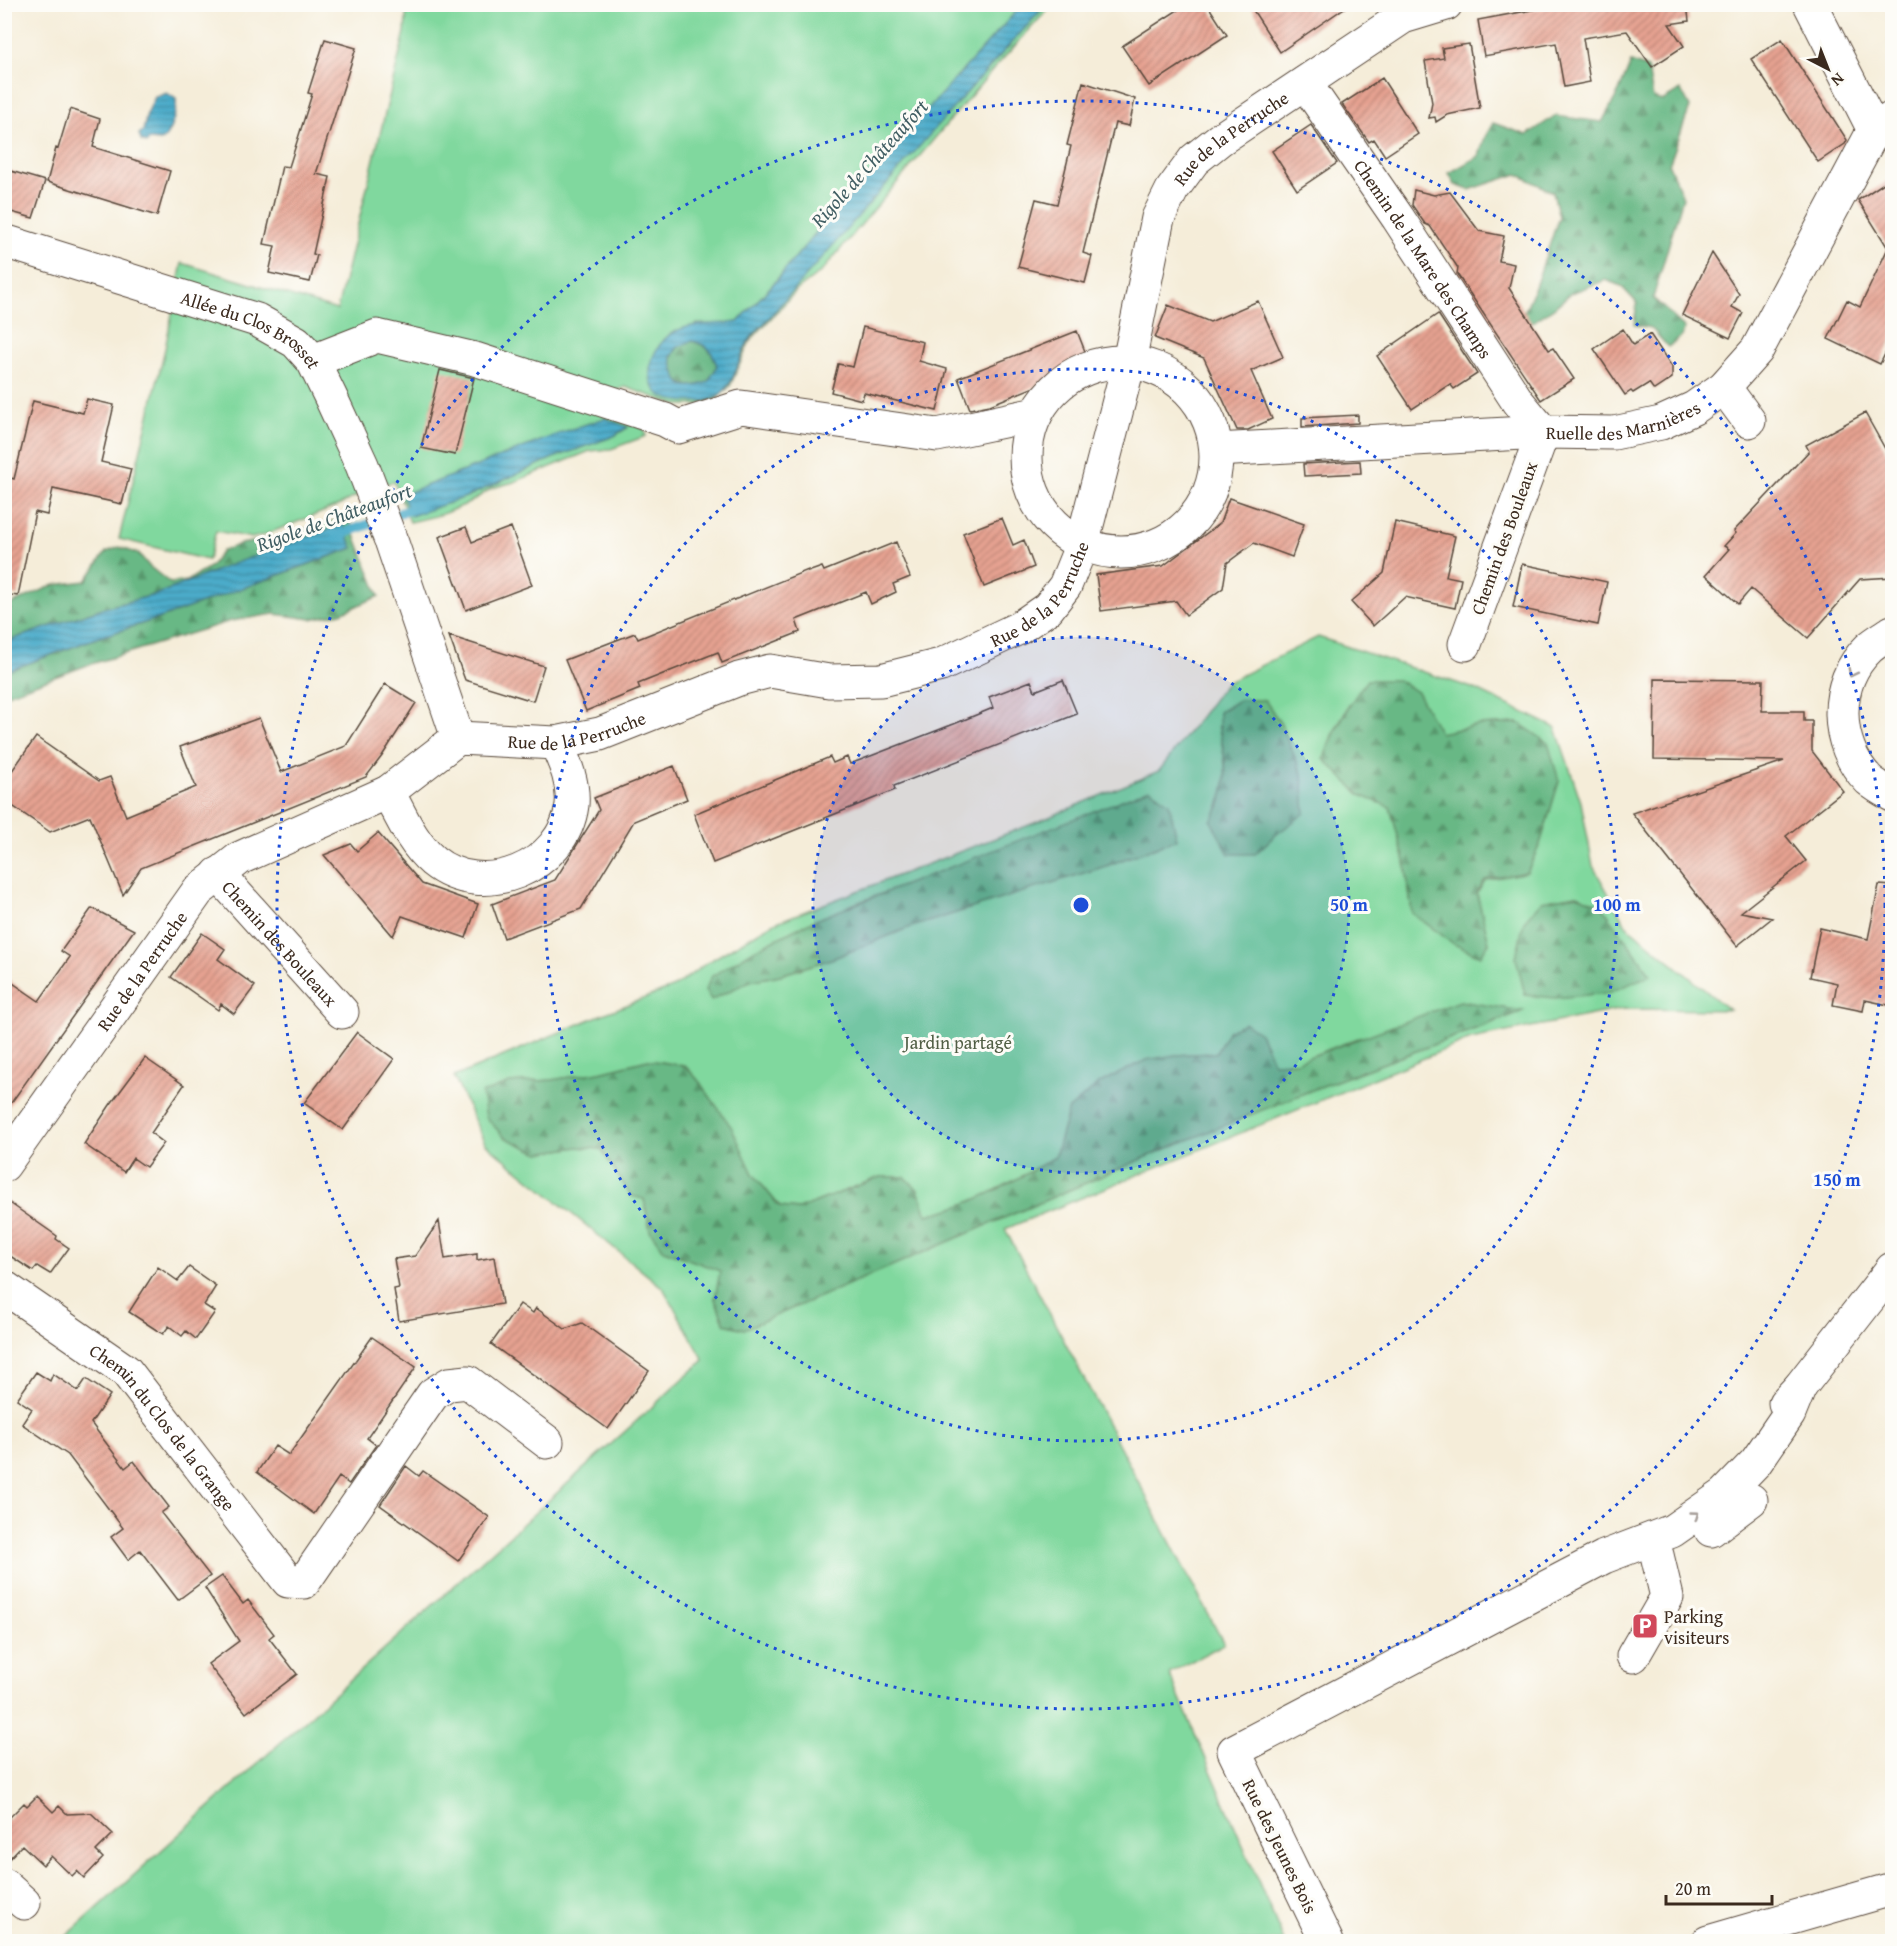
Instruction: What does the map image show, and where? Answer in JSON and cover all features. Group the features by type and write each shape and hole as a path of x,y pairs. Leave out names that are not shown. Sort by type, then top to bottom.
{"street":[{"path":"1810,4 1883,124"},
{"name":"Rue de la Perruche","path":"4,1165 198,891 240,858 388,792 458,738 556,743 600,734 739,679 770,671 829,681 881,680 941,665 1019,628 1048,608 1065,586 1082,544 1129,362 1158,218 1172,190 1194,160 1219,140 1403,17 1434,6"},
{"name":"Chemin de la Mare des Champs","path":"1305,83 1398,218 1518,402 1543,432"},
{"name":"Ruelle des Marnières","path":"1217,450 1543,432 1614,433 1661,423 1694,408 1724,387 1757,350 1883,124"},
{"name":"Allée du Clos Brosset","path":"4,241 256,320 296,342 313,362 352,443 371,489 458,738"},
{"path":"313,362 377,336 475,359 614,403 671,424 741,407 937,435 1036,414"},
{"path":"1129,362 1155,368 1171,376 1198,400 1211,424 1217,450 1215,478 1204,504 1187,527 1164,543 1137,552 1109,552 1082,544 1063,533 1047,518 1035,499 1028,478 1026,456 1028,434 1036,414 1053,391 1075,374 1101,364 1129,362"},
{"path":"1724,387 1749,421"},
{"name":"Chemin des Bouleaux","path":"1466,644 1543,432"},
{"path":"1893,632 1869,648 1851,671 1842,700 1842,730 1852,758 1870,781 1893,795"},
{"path":"388,792 420,848 435,862 454,873 473,878 505,877 540,860 552,848 568,818 572,800 570,773 556,743"},
{"name":"Chemin des Bouleaux","path":"218,874 342,1012"},
{"path":"1604,1557 1720,1469 1800,1387 1893,1269"},
{"name":"Chemin du Clos de la Grange","path":"4,1287 126,1371 288,1581 304,1582 434,1394 450,1384 468,1382 547,1442"},
{"path":"1604,1557 1657,1555 1692,1543 1751,1500"},
{"path":"1633,1656 1667,1597 1657,1555"},
{"name":"Rue des Jeunes Bois","path":"1327,1941 1234,1751 1604,1557"},
{"path":"1708,1941 1893,1889"}],"green space":[{"path":"407,5 1022,5 738,322 717,325 697,324 651,360 650,378 656,390 697,401 716,397 730,383 751,338 930,133 1046,5 1052,5 991,72 822,271 797,290 750,341 730,386 716,400 698,405 677,405 625,387 589,401 644,429 646,436 611,449 590,451 514,482 492,488 469,503 440,515 410,522 394,482 375,485 338,506 264,535 252,538 216,531 208,560 119,539 165,349 182,263 337,310 405,32","holes":["605,418 627,428 614,436 553,458 466,497 410,515 403,495"]},
{"path":"1631,62 1648,68 1653,98 1662,101 1681,90 1690,107 1669,165 1683,197 1653,298 1685,328 1681,337 1668,347 1651,328 1634,325 1637,303 1621,286 1606,280 1571,293 1533,322 1521,320 1559,217 1553,192 1517,174 1469,190 1455,185 1449,173 1479,156 1485,137 1493,123 1527,135 1555,116 1602,122 1619,91"},
{"path":"692,341 709,350 717,367 708,382 685,386 677,379 671,357 678,347"},
{"path":"348,517 379,596 341,613 311,619 274,614 231,621 85,666 5,695 5,672 353,548 268,551 158,594 100,609 5,642 5,612 11,604 54,585 86,581 106,552 119,547 139,554 149,566 170,583 187,581 211,566 222,551 240,544 274,538"},
{"name":"Jardin partagé","path":"1318,637 1475,689 1556,728 1581,802 1593,866 1626,925 1729,1010 1622,1009 1471,1039 1005,1229 1224,1644 1169,1673 1284,1941 60,1942 704,1360 663,1288 485,1143 454,1077 598,1016 674,987 708,962 772,924 1040,821 1159,771 1226,683","holes":["1417,692 1440,733 1479,725 1519,723 1559,781 1540,844 1527,872 1485,880 1477,894 1489,943 1412,913 1405,861 1390,807 1324,759 1332,735 1350,703","1218,725 1273,837 1255,854 1211,821 1218,809 1225,786 1225,763","1150,789 1176,839 1106,866 908,928 834,958 780,975 750,981 848,906 967,862","1577,895 1601,905 1650,974 1542,901","1521,1012 1312,1090 1163,1150 744,1329 725,1324 715,1299 721,1271 664,1250 650,1231 644,1199 631,1195 601,1149 578,1147 539,1153 504,1137 486,1117 510,1083 552,1080 600,1072 648,1060 685,1066 699,1081 731,1128 753,1174 780,1207 798,1209 880,1177 905,1177 918,1190 926,1215 977,1199 1009,1184 1055,1157 1069,1109 1175,1055 1216,1053 1229,1030 1260,1033 1273,1063 1296,1062 1358,1038"]},
{"path":"1367,680 1398,680 1417,692 1440,733 1479,725 1519,723 1548,743 1559,781 1540,844 1527,872 1485,880 1477,894 1489,943 1480,956 1454,944 1412,913 1405,861 1390,807 1360,795 1324,759 1342,718"},
{"path":"1239,700 1265,700 1281,724 1302,774 1305,813 1255,854 1229,854 1211,821 1220,805 1225,781 1219,712"},
{"path":"1150,789 1169,803 1177,839 1106,866 908,928 834,958 780,975 750,981 711,1000 705,990 712,976 754,950 810,922"},
{"path":"1577,895 1601,905 1651,975 1608,993 1555,998 1525,995 1516,958 1524,921 1542,901"},
{"path":"1460,1001 1523,1011 1312,1090 1163,1150 744,1329 725,1324 715,1299 720,1271 664,1250 650,1231 644,1199 631,1196 601,1149 578,1147 539,1153 504,1137 486,1117 482,1093 510,1083 552,1080 600,1072 648,1060 685,1066 699,1081 732,1128 753,1174 780,1207 799,1209 880,1177 905,1177 918,1190 927,1215 977,1199 1009,1184 1055,1157 1069,1109 1100,1083 1146,1060 1175,1055 1216,1053 1229,1030 1245,1023 1260,1033 1274,1063 1296,1062"}],"water":[{"path":"1022,5 1046,5 752,336 732,379 723,392 717,397 695,402 669,399 657,392 651,381 650,369 656,351 666,337 675,331 695,325 738,322","holes":["692,341 709,350 717,367 708,382 685,386 675,374 671,357 678,347"]},
{"path":"167,93 176,99 174,116 168,133 161,141 149,140 147,143 141,141 139,134 143,131 147,114 155,97"},
{"path":"605,418 628,427 614,436 553,458 466,497 411,516 402,495"},
{"path":"343,524 353,548 5,672 5,642 100,609 158,594"}],"building":[{"path":"1187,4 1207,4 1227,35 1149,86 1122,46"},
{"path":"1249,4 1350,4 1280,52"},
{"path":"1565,4 1687,4 1689,21 1669,24 1684,46 1652,67 1627,31 1583,38 1590,82 1564,87 1556,43 1484,56 1478,20"},
{"path":"325,39 356,48 316,174 330,177 313,254 317,255 310,282 269,273 275,246 264,244 282,166 289,167 312,94 308,93"},
{"path":"1782,39 1847,140 1845,144 1818,162 1751,59"},
{"path":"1469,44 1480,108 1447,115 1436,122 1435,117 1429,118 1432,103 1425,61 1444,58 1442,48"},
{"path":"1382,78 1418,134 1385,156 1374,139 1369,142 1342,104"},
{"path":"1083,82 1135,99 1129,126 1115,123 1083,253 1092,256 1085,283 1018,267 1036,199 1057,204 1071,146 1067,145"},
{"path":"70,109 100,119 93,147 170,171 157,216 47,182"},
{"path":"1311,125 1337,163 1297,190 1272,151"},
{"path":"4,169 45,181 33,218 4,210"},
{"path":"1893,177 1893,338 1880,364 1828,339 1847,300 1860,307 1888,248 1858,200"},
{"path":"1414,190 1434,195 1450,192 1479,231 1504,236 1499,261 1514,264 1509,288 1549,350 1553,348 1574,379 1541,400 1457,274 1458,268 1430,226 1425,224 1412,205"},
{"path":"1712,253 1739,294 1732,307 1743,313 1730,338 1682,315"},
{"path":"1258,301 1283,357 1251,371 1272,419 1248,430 1237,430 1204,358 1155,338 1168,305 1210,322"},
{"path":"1438,314 1477,374 1454,389 1450,384 1412,409 1377,356"},
{"path":"863,327 923,342 919,361 947,369 937,411 864,393 862,400 831,392 838,364 853,367"},
{"path":"1623,329 1633,345 1650,334 1672,367 1672,378 1654,390 1649,383 1625,395 1594,349"},
{"path":"1077,331 1090,364 990,405 970,409 958,378"},
{"path":"440,370 474,378 455,455 421,448"},
{"path":"87,399 114,405 101,462 131,469 122,504 53,489 47,515 35,512 18,596 4,594 4,476 14,479 33,401 83,413"},
{"path":"1865,413 1893,463 1893,577 1860,579 1808,638 1751,589 1738,604 1706,575 1729,549 1724,546 1736,533 1734,531 1809,451 1806,445"},
{"path":"1358,415 1358,423 1302,427 1302,418"},
{"path":"1360,461 1361,473 1304,476 1303,464"},
{"path":"1229,498 1304,524 1292,557 1254,543 1227,563 1223,588 1186,615 1176,601 1101,611 1096,575 1163,566 1220,523"},
{"path":"1002,518 1013,545 1024,540 1034,567 984,587 963,533"},
{"path":"1395,522 1455,536 1446,576 1461,579 1455,608 1405,597 1373,626 1351,602 1384,573"},
{"path":"466,527 472,542 511,527 532,585 466,610 439,537"},
{"path":"896,542 910,577 893,584 896,592 871,604 866,592 796,620 800,632 722,663 718,652 638,684 640,689 586,711 565,660 635,633 638,639 808,570 808,572 822,567 824,571"},
{"path":"1522,564 1607,582 1598,625 1513,607"},
{"path":"449,636 544,666 533,701 465,680"},
{"path":"1655,679 1763,680 1762,711 1804,711 1804,721 1812,721 1812,751 1843,791 1786,836 1806,861 1741,912 1772,918 1737,946 1632,813 1784,761 1654,759"},
{"path":"1063,680 1077,714 894,786 895,790 713,863 694,814 830,757 833,763 847,757 850,764 954,724 993,708 989,697 1031,681 1035,691"},
{"path":"385,684 416,703 366,777 141,868 123,895 90,816 50,832 4,800 4,782 36,737 99,781 110,777 126,816 196,787 180,747 259,718 281,772 346,746"},
{"path":"674,766 687,799 634,821 581,909 504,938 492,904 555,880 599,810 594,798"},
{"path":"378,833 422,884 478,904 466,938 402,916 393,936 324,855 351,844 357,851"},
{"path":"1879,885 1893,886 1893,1006 1865,1000 1863,1011 1833,1005 1837,983 1810,977 1820,928 1868,939"},
{"path":"92,908 134,930 4,1113 4,977 39,1001 70,957 61,951"},
{"path":"202,933 225,949 218,959 255,986 234,1014 221,1004 218,1010 171,977"},
{"path":"357,1032 394,1059 343,1130 304,1103"},
{"path":"145,1058 184,1085 151,1133 164,1143 146,1167 133,1158 124,1172 84,1144"},
{"path":"4,1199 57,1236 56,1239 69,1248 50,1274 37,1266 33,1271 4,1252"},
{"path":"439,1221 445,1259 477,1254 477,1260 494,1257 502,1304 399,1321 394,1289 399,1288 394,1259 415,1256"},
{"path":"158,1267 178,1281 189,1267 216,1286 204,1305 215,1312 196,1339 186,1331 182,1336 169,1326 163,1334 129,1312"},
{"path":"520,1304 533,1313 536,1308 565,1329 582,1323 649,1371 608,1429 491,1344"},
{"path":"372,1337 416,1367 367,1438 376,1445 349,1484 339,1477 314,1514 257,1472 275,1446 289,1455"},
{"path":"36,1372 50,1381 53,1374 78,1391 86,1379 110,1395 91,1423 125,1468 134,1461 169,1507 161,1513 210,1576 178,1600 140,1550 128,1560 111,1537 123,1528 68,1455 22,1424 32,1409 17,1399"},
{"path":"406,1466 419,1476 423,1471 489,1517 458,1561 380,1505"},
{"path":"222,1576 243,1604 248,1600 274,1634 269,1638 297,1674 246,1713 208,1664 239,1641 205,1588"},
{"path":"37,1796 53,1812 59,1806 67,1814 91,1813 113,1834 96,1851 103,1858 84,1878 77,1871 72,1876 51,1856 43,1865 22,1845 4,1864 4,1823 24,1803 27,1806"}],"waterway":[{"name":"Rigole de Châteaufort","path":"336,536 420,506"}],"place":[{"name":"Parking visiteurs","path":"1645,1626"}]}
